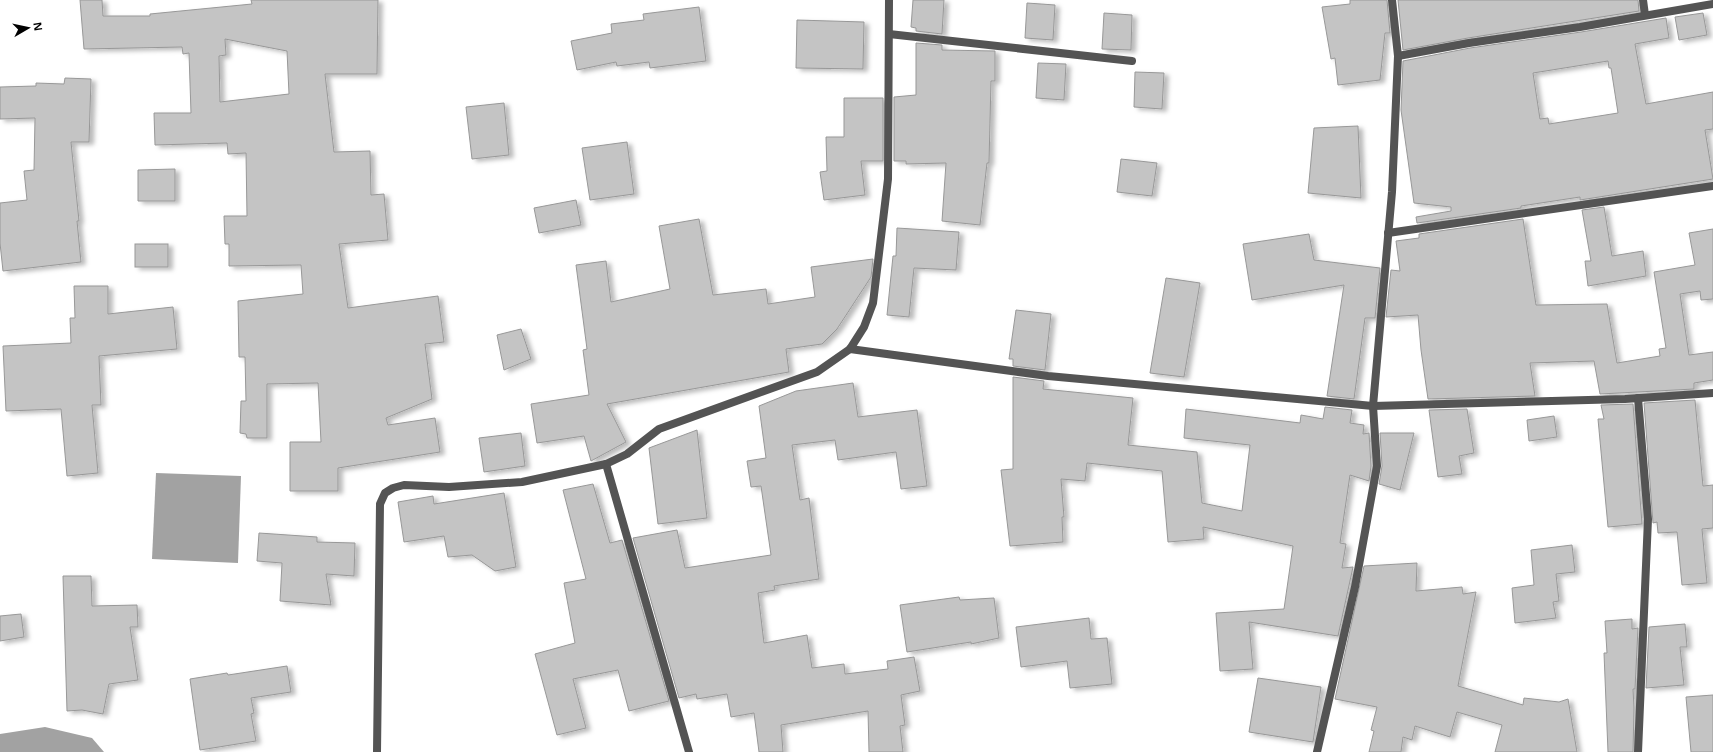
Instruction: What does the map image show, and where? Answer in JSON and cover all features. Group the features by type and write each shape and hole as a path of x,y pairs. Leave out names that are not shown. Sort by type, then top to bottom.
{"street":[{"path":"377,752 380,504 385,493 393,488 404,485 449,487 522,482 606,464 627,454 659,429 817,372 850,349 864,327 873,303 888,179 889,0"},
{"path":"1317,752 1356,588 1377,466 1373,406 1392,192 1398,56 1392,0"},
{"path":"1644,0 1645,15"},
{"path":"1398,56 1469,43 1580,27 1713,4"},
{"path":"889,34 1132,61"},
{"path":"1388,233 1713,186"},
{"path":"850,349 1048,376 1373,406 1638,398 1713,393"},
{"path":"1638,398 1648,518 1638,752"},
{"path":"606,464 689,752"}],"shaded area":[{"path":"156,473 241,476 238,563 152,559"},
{"path":"45,727 92,738 104,752 0,752 0,734"}],"building":[{"path":"80,0 102,0 103,16 150,16 150,14 252,4 251,0 378,0 377,74 325,74 334,152 370,151 371,195 384,194 388,240 339,244 348,308 438,296 444,342 425,344 432,399 386,418 388,425 435,418 440,452 338,468 338,491 290,491 290,442 321,442 318,383 267,384 267,438 247,438 246,434 240,433 241,401 246,401 245,357 239,357 238,301 303,294 301,265 229,266 229,244 225,244 224,216 247,216 246,153 228,154 227,143 155,145 154,113 191,113 189,53 183,54 182,47 84,49","holes":["225,39 287,51 289,94 220,102 219,56 226,55"]},
{"path":"913,0 944,0 942,34 916,31 916,28 911,27"},
{"path":"1350,0 1387,0 1390,33 1385,33 1380,80 1338,85 1335,58 1331,59 1322,7 1350,4"},
{"path":"1398,0 1638,0 1639,11 1468,38 1403,50"},
{"path":"1027,3 1055,5 1053,40 1025,38"},
{"path":"699,7 706,61 650,68 649,62 617,66 616,62 577,70 571,41 612,33 611,24 644,20 643,14"},
{"path":"1104,13 1132,15 1131,50 1102,49"},
{"path":"1703,13 1707,35 1679,40 1675,17"},
{"path":"1666,18 1669,38 1635,44 1646,104 1713,92 1713,129 1705,130 1713,179 1580,200 1580,197 1521,206 1521,208 1417,223 1416,217 1451,211 1451,207 1414,203 1401,110 1403,61 1470,48","holes":["1608,61 1609,68 1611,68 1618,113 1549,124 1548,118 1540,119 1533,73"]},
{"path":"797,20 864,22 863,69 796,68"},
{"path":"916,43 942,45 942,50 995,51 995,81 991,81 989,163 987,163 980,225 942,221 946,163 906,164 906,161 894,161 894,97 916,95"},
{"path":"1038,63 1066,64 1064,100 1036,98"},
{"path":"1135,72 1164,73 1162,109 1134,107"},
{"path":"65,78 91,79 89,142 71,142 79,221 77,221 81,262 3,271 0,243 0,203 27,200 24,171 34,170 35,118 0,119 0,87 36,86 36,83 64,84"},
{"path":"844,98 883,98 883,161 861,161 865,195 824,200 820,172 827,171 826,137 844,137"},
{"path":"504,103 509,155 472,159 466,107"},
{"path":"1358,126 1361,198 1308,193 1314,128"},
{"path":"627,142 634,194 590,200 582,148"},
{"path":"1121,159 1157,163 1152,196 1117,192"},
{"path":"175,169 175,201 138,201 138,170"},
{"path":"576,200 581,225 539,233 534,208"},
{"path":"1604,207 1612,256 1643,251 1646,276 1588,286 1585,261 1591,261 1582,210"},
{"path":"699,219 713,295 766,289 768,304 815,297 811,267 873,259 871,277 837,329 822,344 786,349 789,372 607,404 626,442 591,461 584,436 537,443 531,404 589,395 583,350 587,349 576,265 606,261 611,302 670,289 659,226"},
{"path":"1523,219 1536,305 1607,304 1617,363 1660,356 1659,349 1666,348 1654,272 1695,265 1689,233 1713,229 1713,299 1701,300 1700,291 1680,294 1689,355 1713,352 1713,380 1694,383 1694,389 1600,394 1594,361 1530,363 1535,396 1428,399 1418,315 1386,317 1391,270 1400,271 1396,241 1419,238 1419,234"},
{"path":"897,228 959,232 956,270 914,268 909,317 887,315 893,256 896,256"},
{"path":"1309,234 1314,260 1380,268 1375,318 1365,318 1354,399 1327,396 1344,285 1252,300 1243,244"},
{"path":"135,244 168,244 168,267 135,267"},
{"path":"1166,278 1200,283 1184,377 1150,373"},
{"path":"74,286 108,286 108,314 173,307 177,349 99,356 101,405 92,405 98,473 67,476 61,409 6,411 3,346 71,343 70,318 75,318"},
{"path":"1016,310 1051,314 1045,370 1013,366 1013,359 1009,359"},
{"path":"521,329 531,359 504,370 497,335"},
{"path":"1013,377 1044,381 1043,389 1133,398 1128,445 1197,452 1202,503 1242,511 1250,445 1184,438 1186,409 1300,423 1301,415 1323,419 1325,407 1352,410 1350,423 1364,425 1363,434 1369,433 1371,466 1369,481 1350,475 1340,543 1346,544 1342,568 1353,567 1338,636 1249,622 1253,669 1220,671 1216,613 1284,609 1293,546 1203,527 1204,539 1168,542 1162,471 1087,463 1085,481 1061,479 1064,517 1062,517 1063,542 1010,546 1001,470 1013,469"},
{"path":"853,383 858,417 917,410 927,486 901,489 896,452 838,460 835,440 792,445 800,500 809,498 819,579 774,586 775,590 758,593 764,643 807,635 812,668 844,664 845,674 888,669 887,661 914,657 920,691 901,695 905,725 900,726 903,752 869,752 868,711 781,725 783,752 759,752 754,713 731,717 727,694 697,699 696,694 679,698 633,538 677,530 685,568 771,555 761,486 751,487 747,461 766,458 759,406 796,391"},
{"path":"1695,400 1703,486 1713,485 1713,528 1702,529 1707,583 1682,585 1677,532 1658,533 1657,522 1653,523 1644,403"},
{"path":"1633,404 1642,524 1608,527 1598,419 1604,419 1601,405"},
{"path":"1467,409 1474,453 1459,456 1462,474 1438,477 1429,410"},
{"path":"1554,416 1557,437 1529,441 1527,420"},
{"path":"697,430 707,518 658,524 649,448"},
{"path":"521,433 525,466 484,472 479,438"},
{"path":"1380,433 1414,433 1400,490 1379,484 1382,466"},
{"path":"593,484 610,543 622,540 669,701 629,711 618,670 573,679 586,728 557,735 535,654 575,643 564,583 586,579 563,490"},
{"path":"504,493 516,567 495,571 472,555 448,557 444,536 404,542 398,502 433,496 434,504"},
{"path":"259,533 317,537 317,542 355,543 354,576 326,574 331,605 280,601 282,563 257,561"},
{"path":"1572,545 1575,572 1556,574 1559,601 1553,602 1556,618 1515,623 1512,588 1534,585 1531,550"},
{"path":"1417,563 1416,591 1462,587 1463,594 1476,592 1458,686 1523,705 1524,698 1559,702 1568,699 1577,752 1495,752 1502,725 1457,712 1450,737 1415,726 1412,740 1403,737 1401,752 1369,752 1374,731 1371,730 1377,707 1335,699 1364,566"},
{"path":"63,576 91,576 92,606 137,605 138,627 130,627 138,680 109,684 103,714 82,710 67,711"},
{"path":"959,597 960,600 994,598 999,638 971,644 971,642 907,652 900,605"},
{"path":"21,614 24,637 0,641 0,616"},
{"path":"1089,618 1091,639 1107,638 1112,684 1070,688 1067,661 1021,667 1016,627"},
{"path":"1632,619 1632,629 1638,628 1635,689 1633,689 1633,752 1608,752 1604,653 1607,653 1605,621"},
{"path":"1685,624 1687,647 1680,647 1684,685 1646,688 1649,627"},
{"path":"287,666 291,692 251,698 254,713 251,714 256,741 200,750 190,679"},
{"path":"1258,678 1321,687 1313,742 1249,732"},
{"path":"1713,695 1713,752 1691,752 1686,697"}]}
